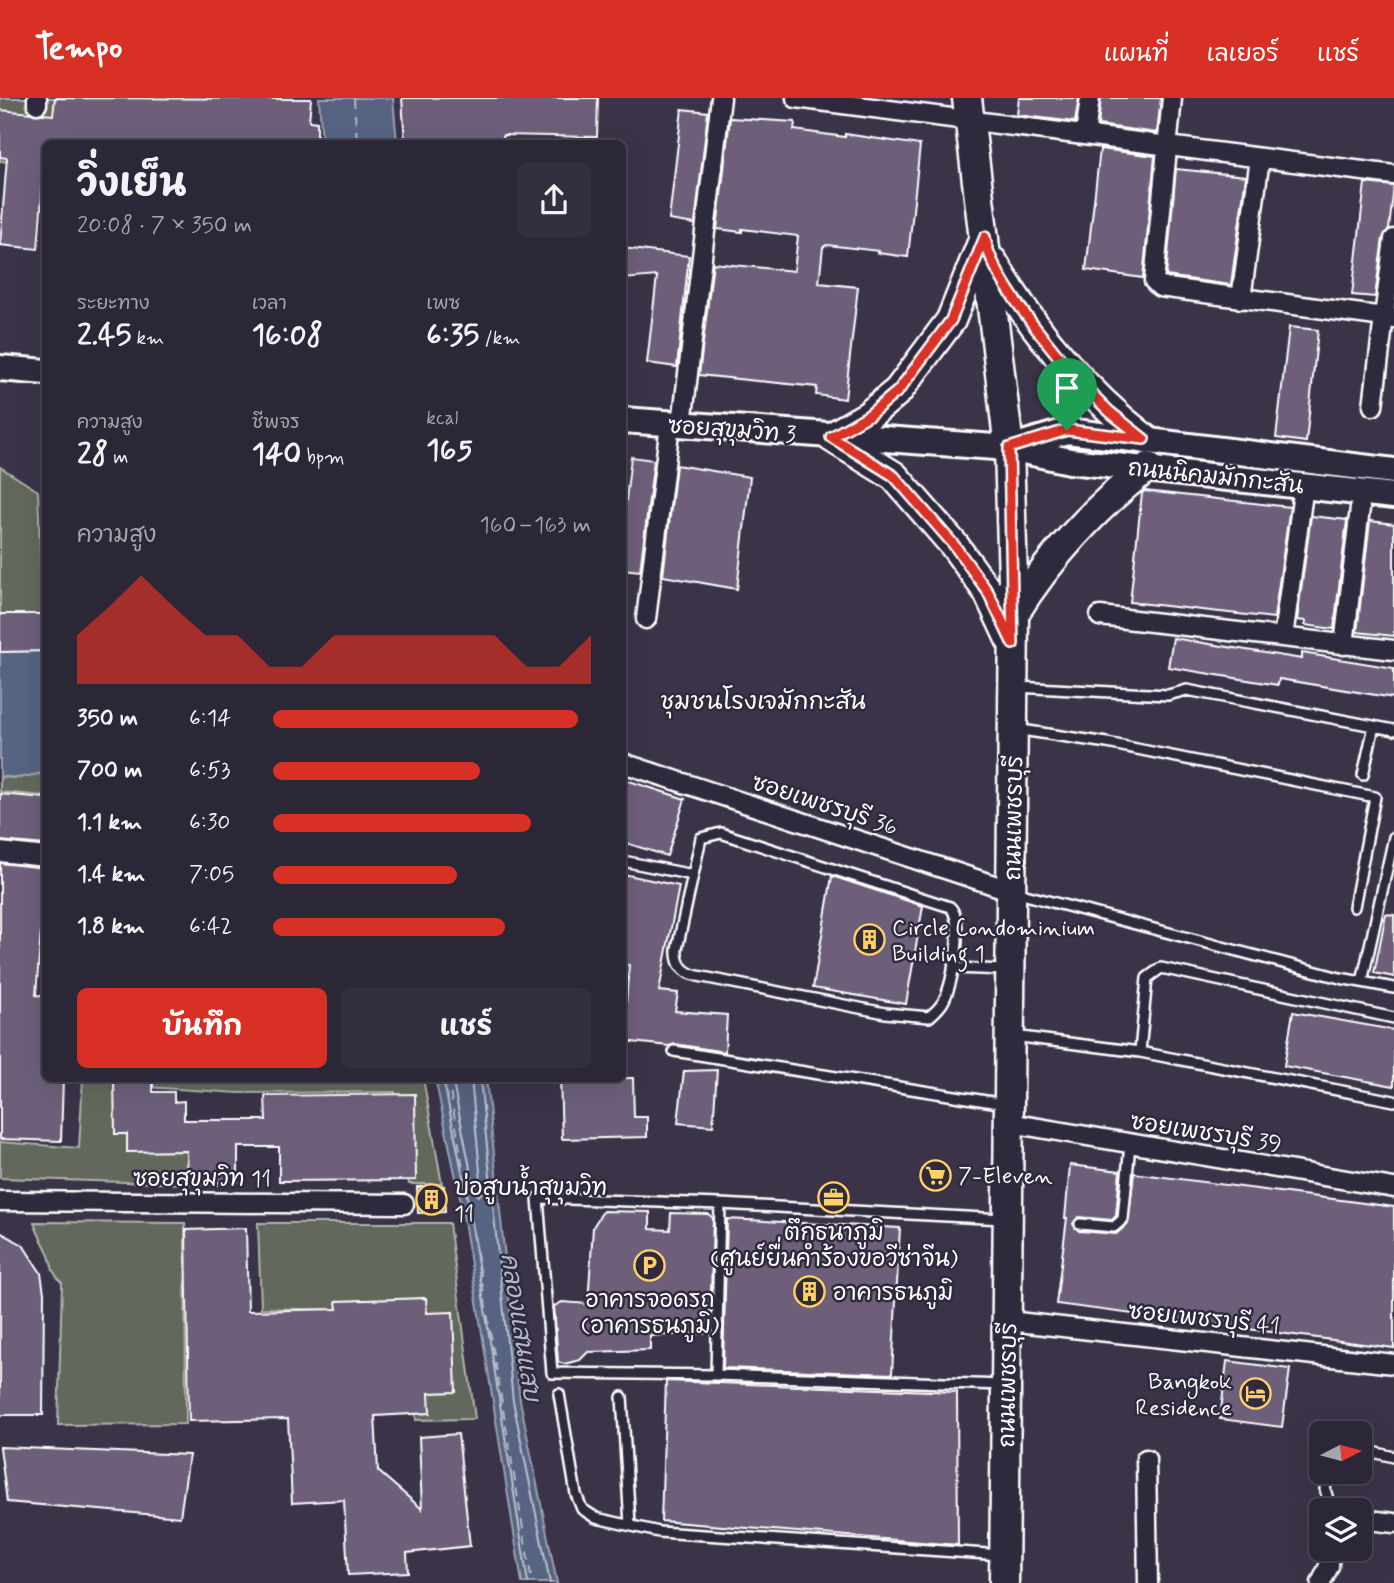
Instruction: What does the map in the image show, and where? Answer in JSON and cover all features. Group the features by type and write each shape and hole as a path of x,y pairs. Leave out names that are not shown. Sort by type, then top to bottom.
{"main road":[{"name":"ถนนเพชรบุรี","path":"969,109 1009,448 1014,614 1004,1583"},
{"path":"986,244 951,320 898,391 869,415 831,437 894,476 954,545 988,592 1013,644"},
{"path":"986,244 1014,297 1076,375 1111,412 1144,439"},
{"path":"1014,614 1037,578 1114,493 1148,467"}],"street":[{"path":"646,619 721,98"},
{"path":"796,98 969,109 1085,135 1394,175"},
{"path":"1085,135 1090,98"},
{"path":"1172,98 1154,281 1160,287 1389,318"},
{"path":"1241,299 1260,158"},
{"path":"1373,406 1389,318 1394,239"},
{"path":"0,368 42,372"},
{"name":"ซอยสุขุมวิท 3","path":"626,420 1009,448"},
{"name":"ถนนนิคมมักกะสัน","path":"1009,448 1067,430 1394,471"},
{"name":"ถนนนิคมมักกะสัน","path":"1009,448 1070,461 1148,467 1394,496"},
{"path":"1283,636 1302,500"},
{"path":"1344,645 1360,508"},
{"path":"1100,615 1394,650"},
{"name":"ซอยเพชรบุรี 36","path":"626,764 1012,891"},
{"path":"0,852 42,857"},
{"name":"ซอยเพชรบุรี 39","path":"1010,1114 1130,1144 1394,1188"},
{"name":"ซอยสุขุมวิท 11","path":"0,1201 404,1204"},
{"name":"ซอยเพชรบุรี 41","path":"1008,1321 1394,1364"},
{"path":"1146,1459 1148,1583"},
{"path":"1372,1520 1394,1523"},
{"path":"1321,1583 1329,1561"}],"lane":[{"path":"1014,687 1168,695 1187,690 1394,730"},
{"path":"1363,775 1374,726"},
{"path":"1014,729 1107,744 1375,797 1354,907"},
{"path":"722,833 944,904 950,907 956,916 953,968 945,998 929,1017 885,1013 690,975 679,964 677,949 693,875 701,838 722,833"},
{"path":"1362,982 1394,837"},
{"path":"626,862 693,875"},
{"path":"1012,891 1394,988"},
{"path":"953,968 1012,970"},
{"path":"1140,1052 1147,978 1161,968 1394,1018"},
{"path":"1011,1036 1140,1052 1394,1101"},
{"path":"674,1051 1010,1114"},
{"path":"1080,1224 1114,1227 1123,1219 1130,1144"},
{"path":"1007,1385 716,1375 552,1373 538,1198 720,1204 1009,1220"},
{"path":"716,1375 720,1204"},
{"path":"559,1394 576,1494 582,1509 596,1518 659,1532 1004,1555"},
{"path":"622,1397 629,1524"},
{"path":"1372,1452 1394,1457"}],"green space":[{"path":"0,98 65,98 61,140 42,140 42,165 0,161"},
{"path":"0,467 38,491 42,651 0,652"},
{"path":"42,773 42,796 0,792 0,777 17,778"},
{"path":"83,1082 126,1082 133,1139 218,1149 218,1185 0,1178 0,1142 79,1148"},
{"path":"146,1082 424,1082 442,1184 409,1184 395,1092 239,1093 146,1087"},
{"path":"34,1222 185,1223 186,1424 58,1425 62,1283 53,1271"},
{"path":"258,1223 449,1223 475,1419 416,1420 411,1312 261,1308"}],"water":[{"path":"319,98 393,98 397,140 322,140"},
{"path":"42,651 42,773 17,778 0,776 0,652"},
{"name":"คลองแสนแสบ","path":"436,1082 486,1082 520,1400 557,1583 522,1583 461,1202"}],"building":[{"path":"55,98 311,99 309,121 317,122 317,140 42,140 38,249 0,245 7,158 0,157 0,110 53,115"},
{"path":"402,98 598,98 597,137 503,135 504,140 405,140"},
{"path":"1019,98 1079,98 1075,122 1017,115"},
{"path":"1101,98 1161,98 1157,133 1098,125"},
{"path":"682,109 708,112 695,224 669,220"},
{"path":"730,118 795,122 794,130 920,145 908,257 878,253 879,251 827,245 823,247 819,283 858,287 845,399 816,395 817,387 699,375 713,263 794,271 798,236 742,229 742,232 717,229"},
{"path":"1100,149 1155,156 1143,278 1086,270"},
{"path":"1176,169 1246,176 1231,285 1166,276"},
{"path":"1365,183 1394,186 1389,229 1383,238 1375,297 1352,295"},
{"path":"626,248 689,256 677,367 647,363 657,276 626,279"},
{"path":"1289,327 1318,330 1306,442 1276,438"},
{"path":"631,457 654,460 640,571 626,569 626,500"},
{"path":"676,465 750,477 737,589 663,576"},
{"path":"1145,491 1290,507 1274,618 1130,602 1142,493"},
{"path":"1311,516 1347,520 1334,629 1305,625 1306,621 1297,620"},
{"path":"1370,521 1394,524 1394,636 1357,632"},
{"path":"0,614 42,614 42,651 0,652"},
{"path":"1173,638 1302,659 1302,653 1394,668 1394,698 1279,679 1278,685 1168,667"},
{"path":"626,780 685,799 667,856 626,843"},
{"path":"0,794 42,798 42,845 0,841"},
{"path":"0,863 42,868 42,919 36,995 42,996 42,1082 63,1082 61,1141 0,1139"},
{"path":"626,875 679,886 659,991 678,993 675,1011 727,1015 725,1052 675,1044 669,1046 626,1041 629,965 626,964"},
{"name":"Circle Condominium Building 1","path":"832,876 923,906 906,1004 813,988"},
{"path":"1386,914 1394,915 1394,977 1374,973"},
{"path":"1293,1012 1394,1030 1394,1086 1284,1066"},
{"path":"717,1070 713,1126 678,1123 684,1071"},
{"path":"626,1078 633,1078 634,1117 647,1117 647,1137 562,1139 560,1082 626,1082"},
{"path":"114,1082 153,1082 153,1092 174,1092 174,1102 184,1101 184,1120 266,1120 265,1096 415,1094 416,1180 279,1181 279,1147 238,1147 238,1182 188,1182 187,1151 127,1152 127,1134 115,1134"},
{"path":"1070,1165 1120,1171 1116,1216 1112,1220 1078,1217 1073,1224 1079,1231 1116,1234 1128,1224 1134,1173 1394,1207 1394,1348 1056,1304 1067,1218"},
{"name":"บ่อสูบน้ำสุขุมวิท 11","path":"444,1186 445,1212 418,1213 417,1187"},
{"name":"อาคารจอดรถ (อาคารธนภูมิ)","path":"603,1211 650,1212 650,1229 670,1230 671,1213 708,1214 713,1218 710,1333 650,1336 650,1350 588,1352 580,1360 564,1364 558,1362 554,1306 562,1302 588,1304 593,1227"},
{"name":"อาคารธนภูมิ","path":"727,1219 900,1228 892,1374 723,1368"},
{"path":"246,1228 248,1311 337,1309 336,1301 426,1298 427,1313 453,1312 456,1392 429,1393 430,1413 375,1416 378,1471 422,1509 419,1437 458,1434 470,1546 407,1553 408,1572 348,1575 344,1500 292,1503 288,1419 189,1421 186,1230"},
{"path":"0,1232 23,1245 41,1273 44,1293 43,1415 0,1415"},
{"name":"Bangkok Residence","path":"1227,1361 1290,1369 1282,1427 1220,1419"},
{"path":"666,1381 957,1392 958,1545 661,1521"},
{"path":"0,1447 189,1455 180,1517 7,1502"}],"ferry route":[{"path":"354,98 357,140"},
{"path":"449,1082 532,1583"}],"place":[{"name":"Circle Condominium Building 1","path":"869,940"},
{"name":"7-Eleven","path":"935,1175"},
{"name":"ตึกธนาภูมิ (ศูนย์ยื่นคำร้องขอวีซ่าจีน)","path":"834,1198"},
{"name":"บ่อสูบน้ำสุขุมวิท 11","path":"431,1200"},
{"name":"อาคารจอดรถ (อาคารธนภูมิ)","path":"650,1265"},
{"name":"อาคารธนภูมิ","path":"810,1292"},
{"name":"Bangkok Residence","path":"1255,1394"}],"district":[{"name":"ชุมชนโรงเจมักกะสัน","path":"763,701"}],"route":[{"path":"985,237 987,250 1014,297 1079,378 1111,412 1144,439 1067,430 1009,448 1013,644 988,592 954,545 894,476 831,437 869,415 898,391 951,320 985,237"}]}
